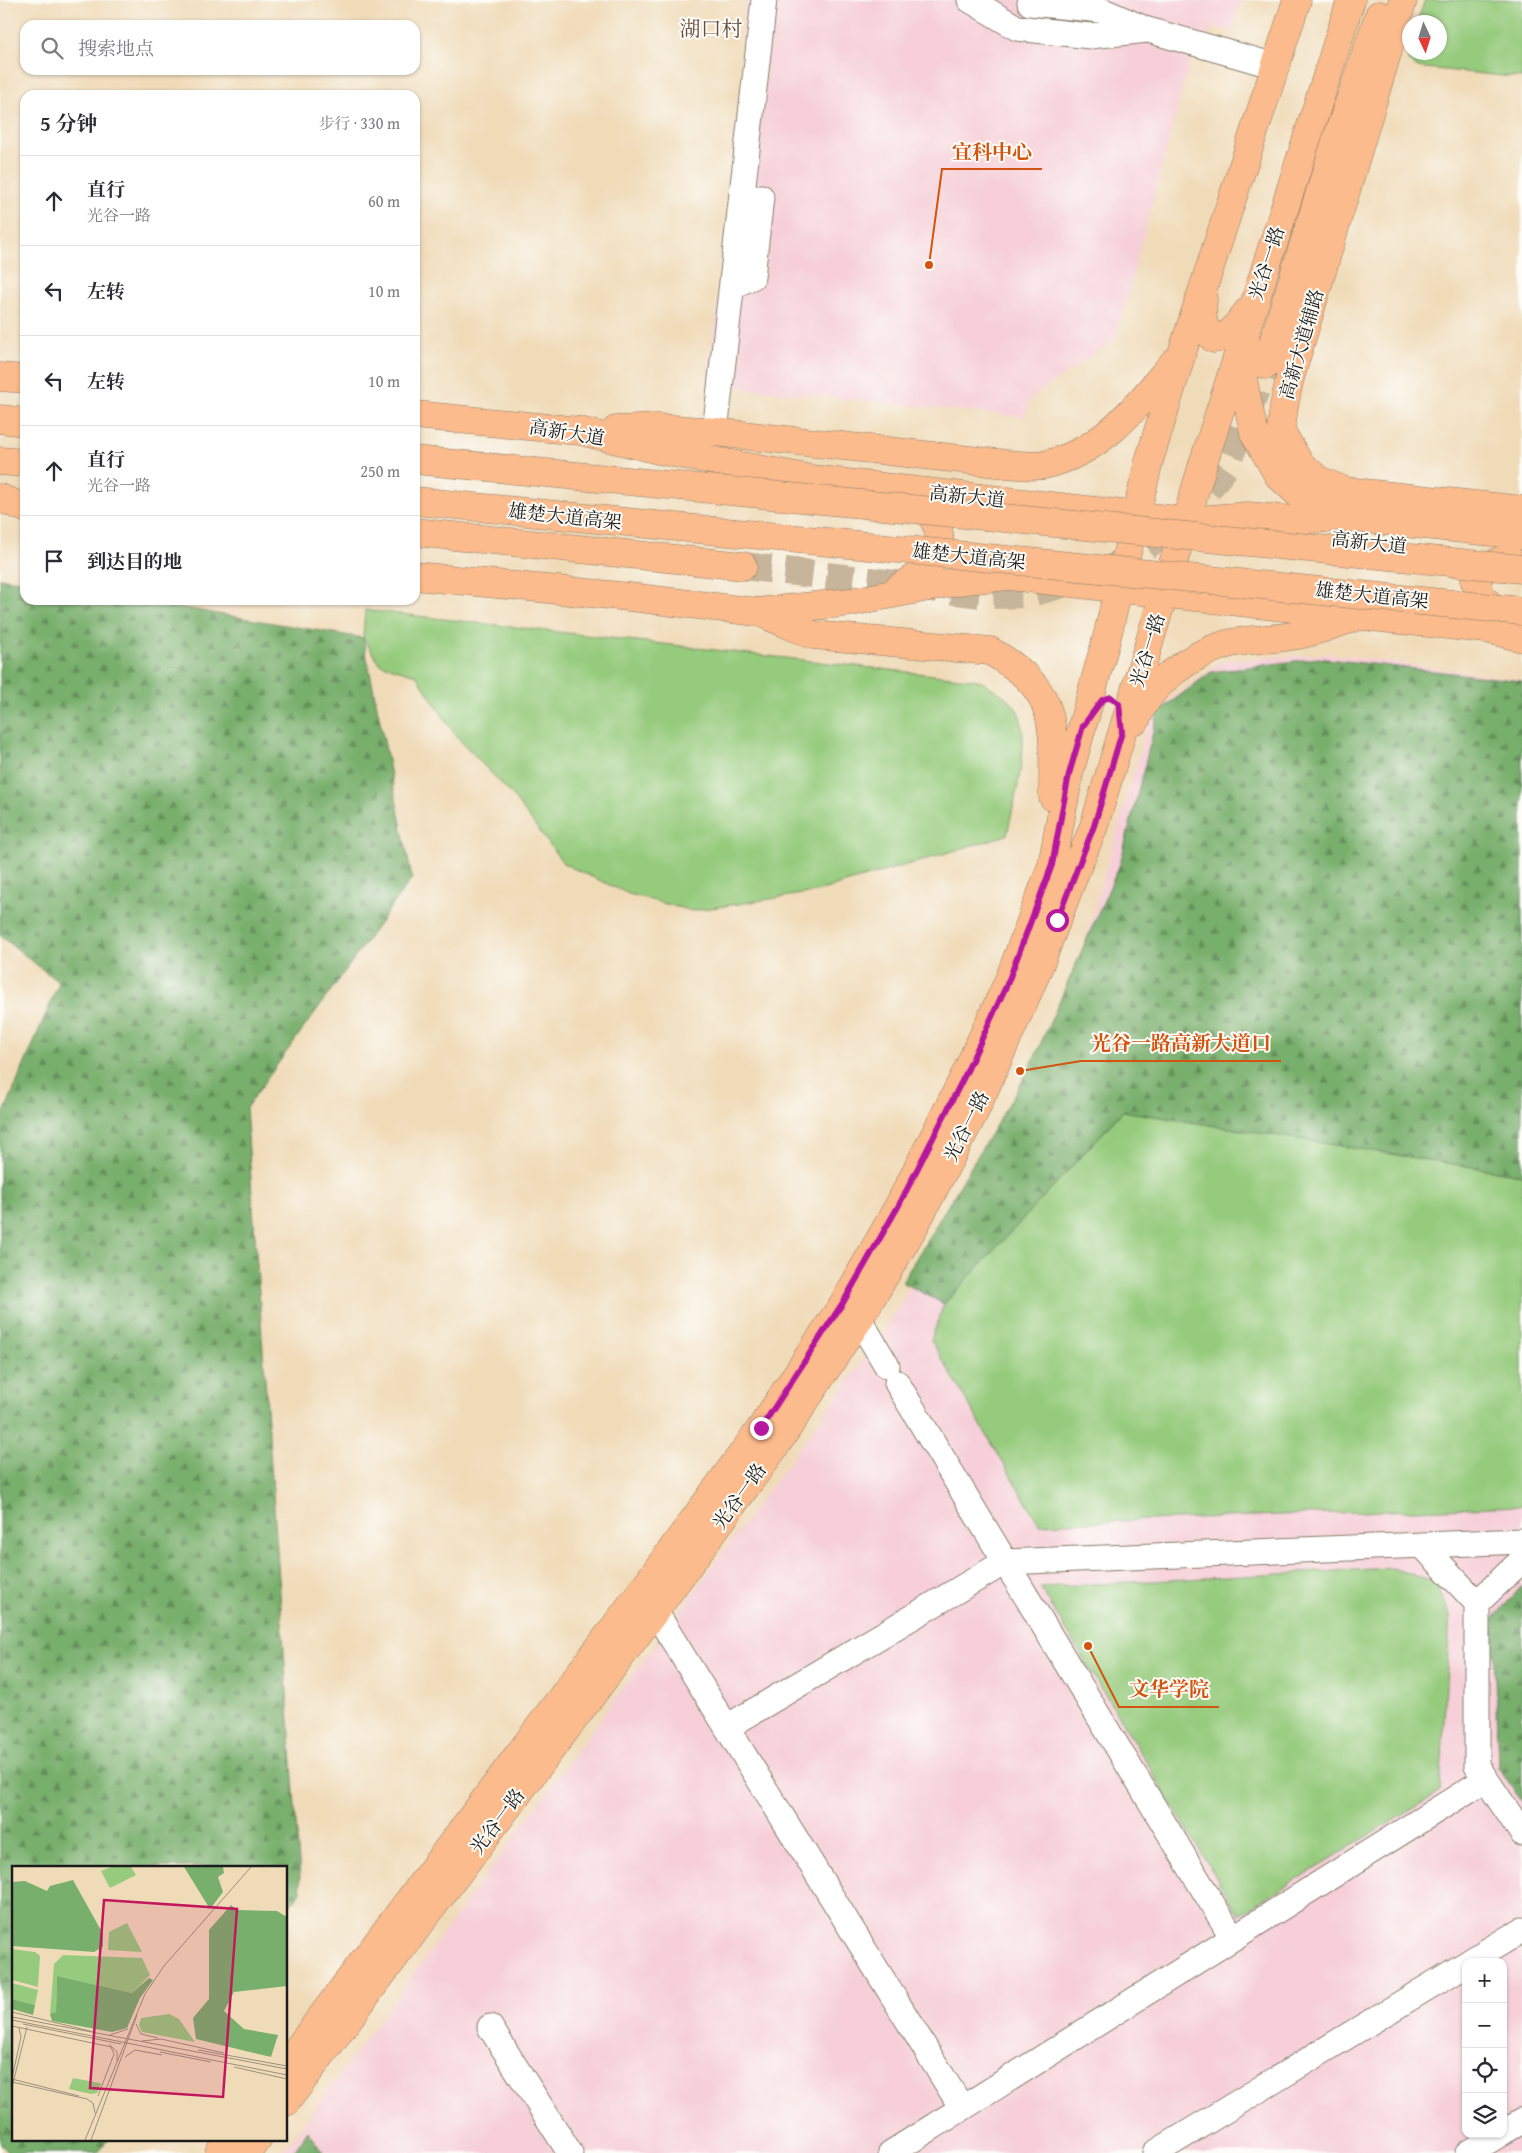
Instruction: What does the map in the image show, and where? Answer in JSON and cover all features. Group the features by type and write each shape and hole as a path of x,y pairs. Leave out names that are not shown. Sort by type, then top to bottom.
{"main road":[{"name":"光谷一路","path":"288,2099 655,1611 777,1444 859,1319 914,1225 974,1113 1036,974 1094,826 1249,316 1351,0"},
{"path":"1266,365 1336,141 1384,0"},
{"name":"高新大道辅路","path":"1403,0 1290,378 1281,431 1300,464 1320,480 1345,492 1522,510"},
{"name":"光谷一路","path":"288,2061 638,1597 761,1428 844,1301 899,1205 966,1073 1008,982 1052,865 1069,774 1119,588 1149,461 1182,353 1276,66 1292,3"},
{"path":"1203,290 1202,323 1214,340 1232,332 1249,316"},
{"path":"1249,316 1243,380 1254,433 1278,475 1297,493 1304,499 1345,517 1519,555"},
{"path":"580,431 658,428 715,432 1006,464 1043,465 1071,456 1118,427 1182,353"},
{"path":"0,377 20,379"},
{"name":"高新大道","path":"420,415 580,431 658,450 811,479 1136,516 1519,555"},
{"path":"420,460 1519,555"},
{"path":"891,488 917,502 932,516 939,530 939,544 933,560 891,594"},
{"path":"0,498 20,507"},
{"name":"雄楚大道高架","path":"420,502 1522,611"},
{"path":"0,510 20,509"},
{"path":"1186,521 1247,516 1295,520 1345,517"},
{"path":"420,533 743,566"},
{"path":"1519,555 1484,569 1475,582 1481,597 1505,618 1522,621"},
{"path":"420,576 630,597 757,612 810,608 966,580 1009,576 1486,629 1522,629"},
{"path":"757,612 812,636 990,651 1006,660 1032,682 1047,703 1052,725 1052,865"},
{"path":"1094,826 1140,708 1163,679 1189,661 1227,644 1302,634 1362,616"},
{"path":"1486,629 1522,638"},
{"path":"1486,629 1522,644"},
{"path":"1083,726 1102,700 1111,697 1119,704 1122,732"},
{"path":"219,2153 229,2140"},
{"path":"248,2153 257,2140"}],"street":[{"path":"715,432 764,0"},
{"path":"970,0 1017,28 1090,36 1148,30"},
{"path":"1030,3 1100,10 1148,30 1276,66"},
{"path":"732,286 752,277 761,197"},
{"path":"859,1319 1233,1938"},
{"path":"727,1727 1006,1562 1522,1541"},
{"path":"1422,1545 1477,1603 1477,1766 1522,1833"},
{"path":"1477,1603 1522,1560"},
{"path":"655,1611 962,2108"},
{"path":"891,2153 1486,1779"},
{"path":"1476,1958 1522,1930"},
{"path":"1155,2153 1182,2146 1462,1967"},
{"path":"490,2027 570,2153"},
{"path":"1507,2129 1522,2120"},
{"path":"1469,2153 1493,2138"}],"shaded area":[{"path":"746,0 1241,0 1231,32 1212,26 1202,60 1191,57 1116,339 1031,398 1024,417 707,385 750,55 742,35"},
{"path":"1329,654 1522,680 1522,2153 282,2153 885,1331 1067,1004 1151,714 1222,661"}],"green space":[{"path":"1425,0 1522,0 1522,78 1416,67 1408,60 1447,60 1447,15 1420,15"},
{"path":"0,578 20,581 20,605 165,605 363,638 412,878 246,1108 301,1892 288,1908 288,1866 12,1866 12,2140 108,2140 98,2153 10,2153 0,2145 0,1122 59,983 0,935"},
{"path":"365,610 978,680 1010,701 1017,710 1021,722 1023,737 1020,771 1007,835 815,892 692,911 629,894 564,864 512,795 456,736 416,675 380,664 363,638"},
{"path":"1318,658 1522,681 1522,1175 1123,1111 944,1304 902,1282 1029,1070 1120,864 1158,712 1211,672"},
{"path":"1123,1111 1522,1175 1522,1506 1039,1524 931,1340 944,1304"},
{"path":"1392,1568 1435,1582 1450,1614 1440,1792 1239,1915 1040,1587"},
{"path":"1522,1586 1522,1802 1498,1766 1493,1618"},
{"path":"308,2131 324,2153 293,2153"}],"tunnel":[{"path":"1111,569 1158,538 1194,507 1226,466 1266,365"},
{"path":"743,566 989,595 1028,594 1070,582"}],"place":[{"name":"宜科中心","path":"929,265"},
{"name":"光谷一路高新大道口","path":"1020,1071"},
{"name":"文华学院","path":"1088,1646"}],"district":[{"name":"湖口村","path":"711,28"}],"route":[{"path":"761,1428 844,1301 899,1205 966,1073 1008,982 1052,865 1069,774 1083,726 1102,700 1111,697 1119,704 1122,732 1094,826 1057,920"}]}
